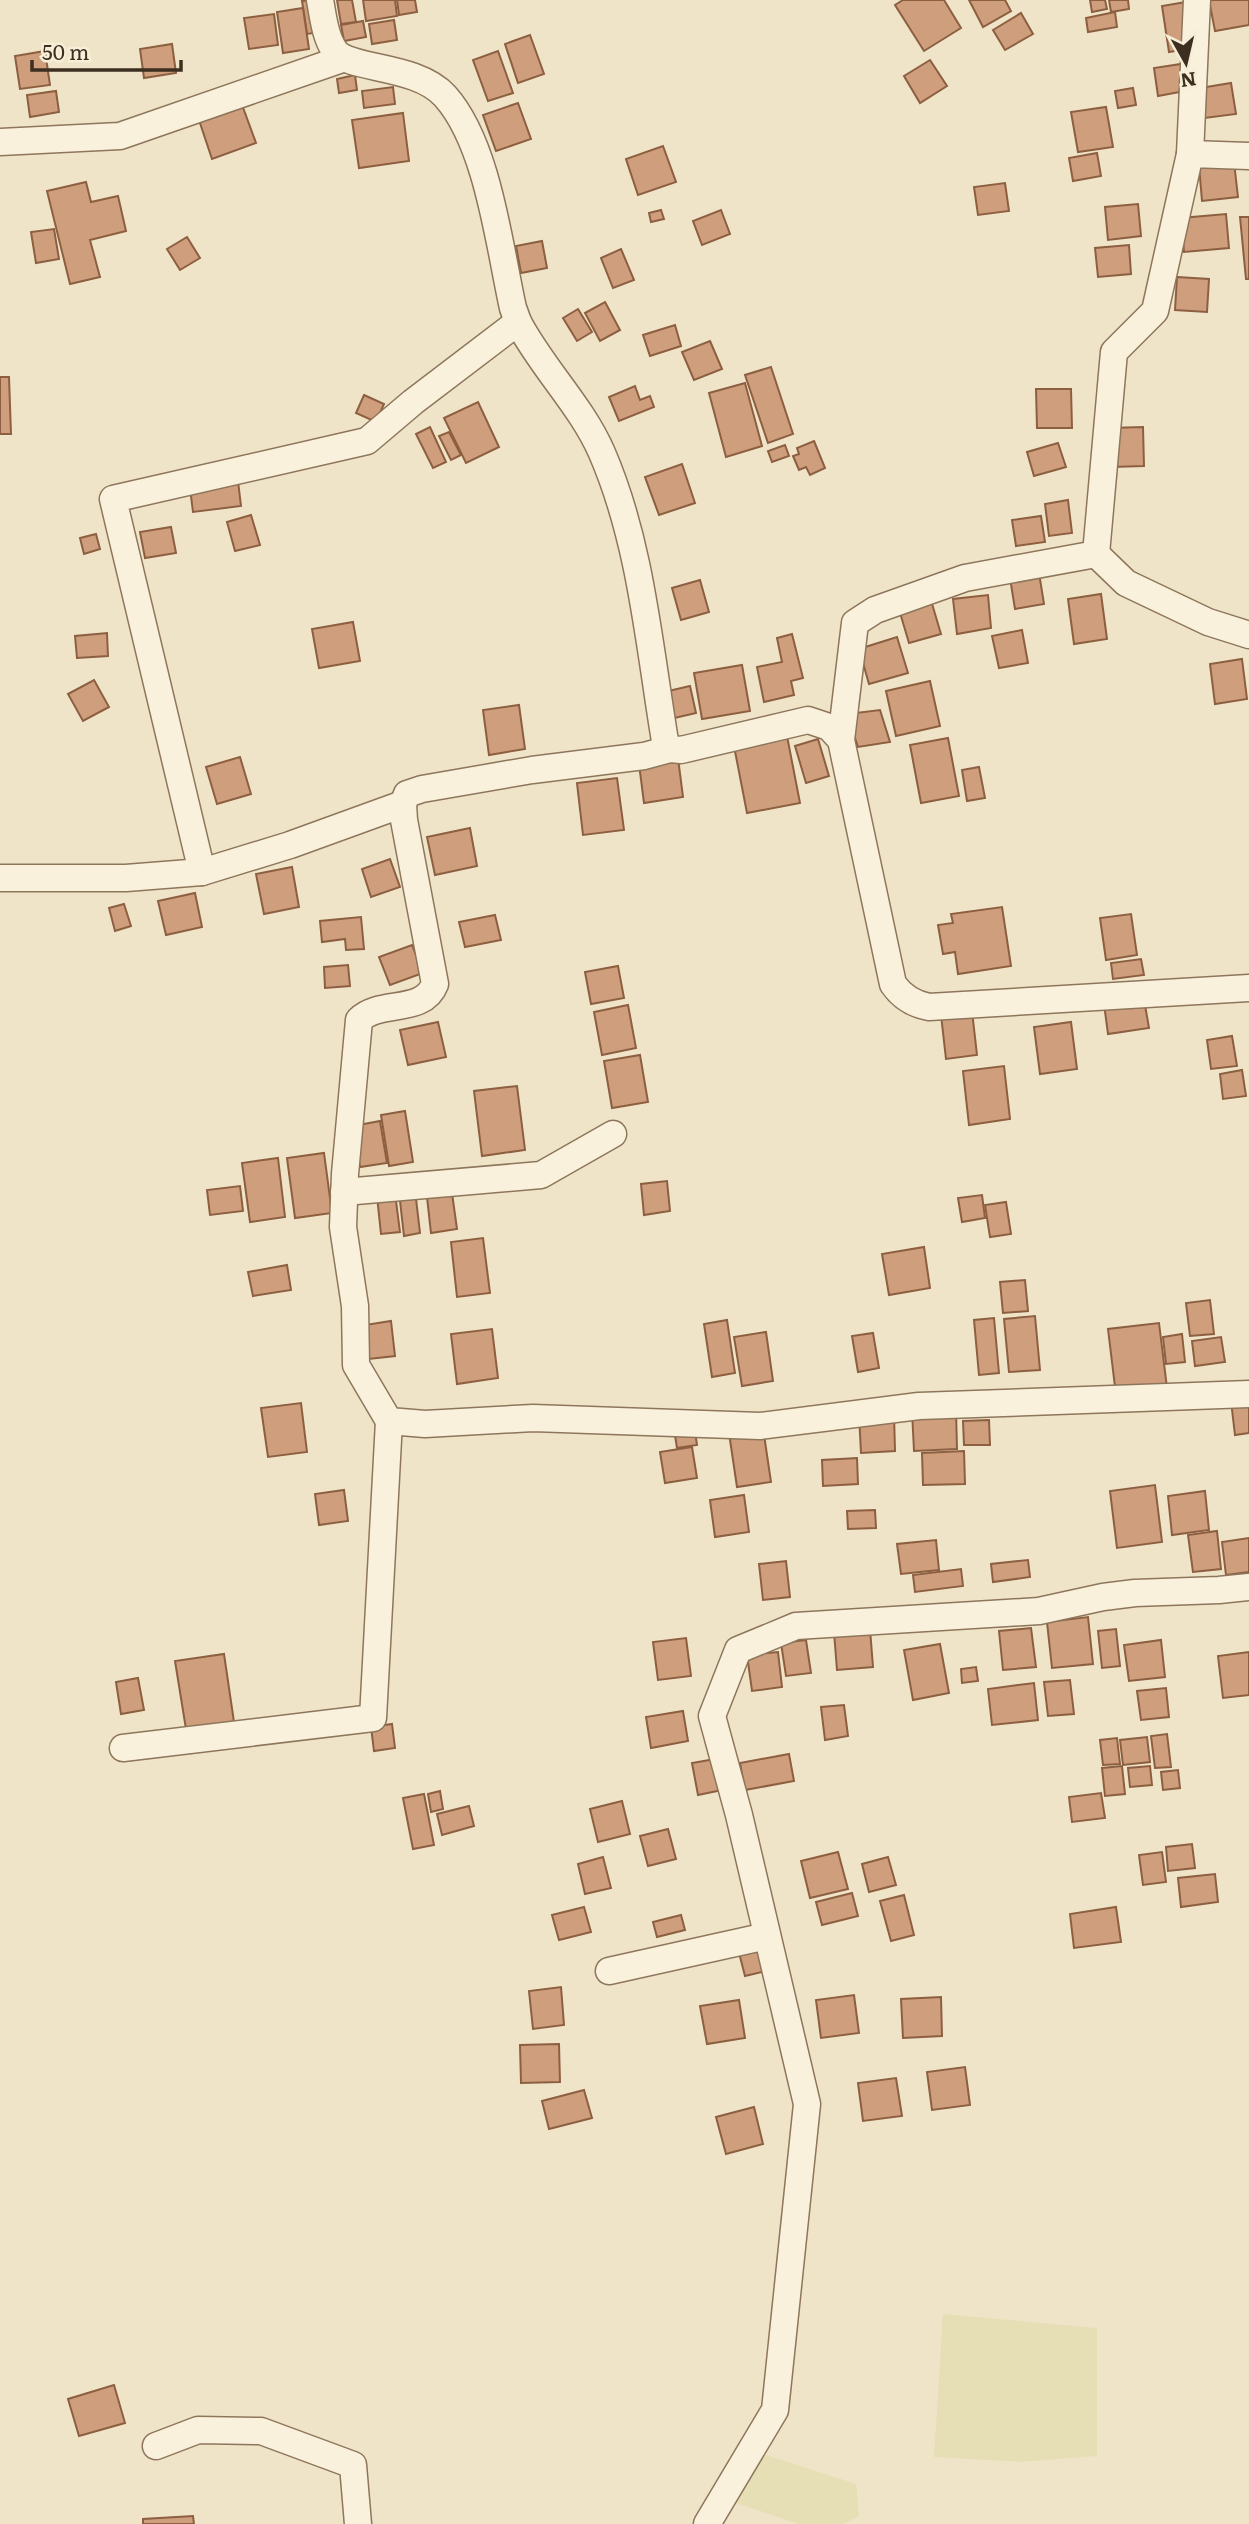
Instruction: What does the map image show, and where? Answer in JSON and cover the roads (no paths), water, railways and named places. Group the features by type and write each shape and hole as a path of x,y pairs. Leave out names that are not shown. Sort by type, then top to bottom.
{"street":[{"path":"320,0 328,37 342,59"},
{"path":"1096,554 1114,352 1155,311 1189,154 1196,0"},
{"path":"0,142 120,136 342,59 408,73 432,84 447,98 460,117 481,165 518,322 585,421 613,483 639,583 665,741 670,749"},
{"path":"1189,154 1249,156"},
{"path":"202,872 113,499 367,441 413,402 518,322"},
{"path":"1096,554 1126,583 1208,622 1249,635"},
{"path":"1096,554 965,578 875,610 855,623 841,740 893,984 908,1000 929,1007 1249,988"},
{"path":"123,1748 373,1718 389,1421 356,1365 355,1306 343,1227 344,1192 359,1020 374,1010 423,1000 436,984 404,820 403,804 407,794 532,770 644,756 670,749 681,750 808,720 830,727 841,740"},
{"path":"0,878 126,878 202,872 290,845 403,804"},
{"path":"344,1192 541,1175 613,1133"},
{"path":"389,1421 425,1424 533,1418 760,1426 919,1406 1249,1394"},
{"path":"707,2524 775,2410 807,2104 739,1815 712,1716 738,1650 796,1626 1040,1611 1102,1597 1135,1593 1249,1587"},
{"path":"609,1971 767,1936"},
{"path":"156,2446 198,2430 261,2431 354,2465 359,2524"}]}
